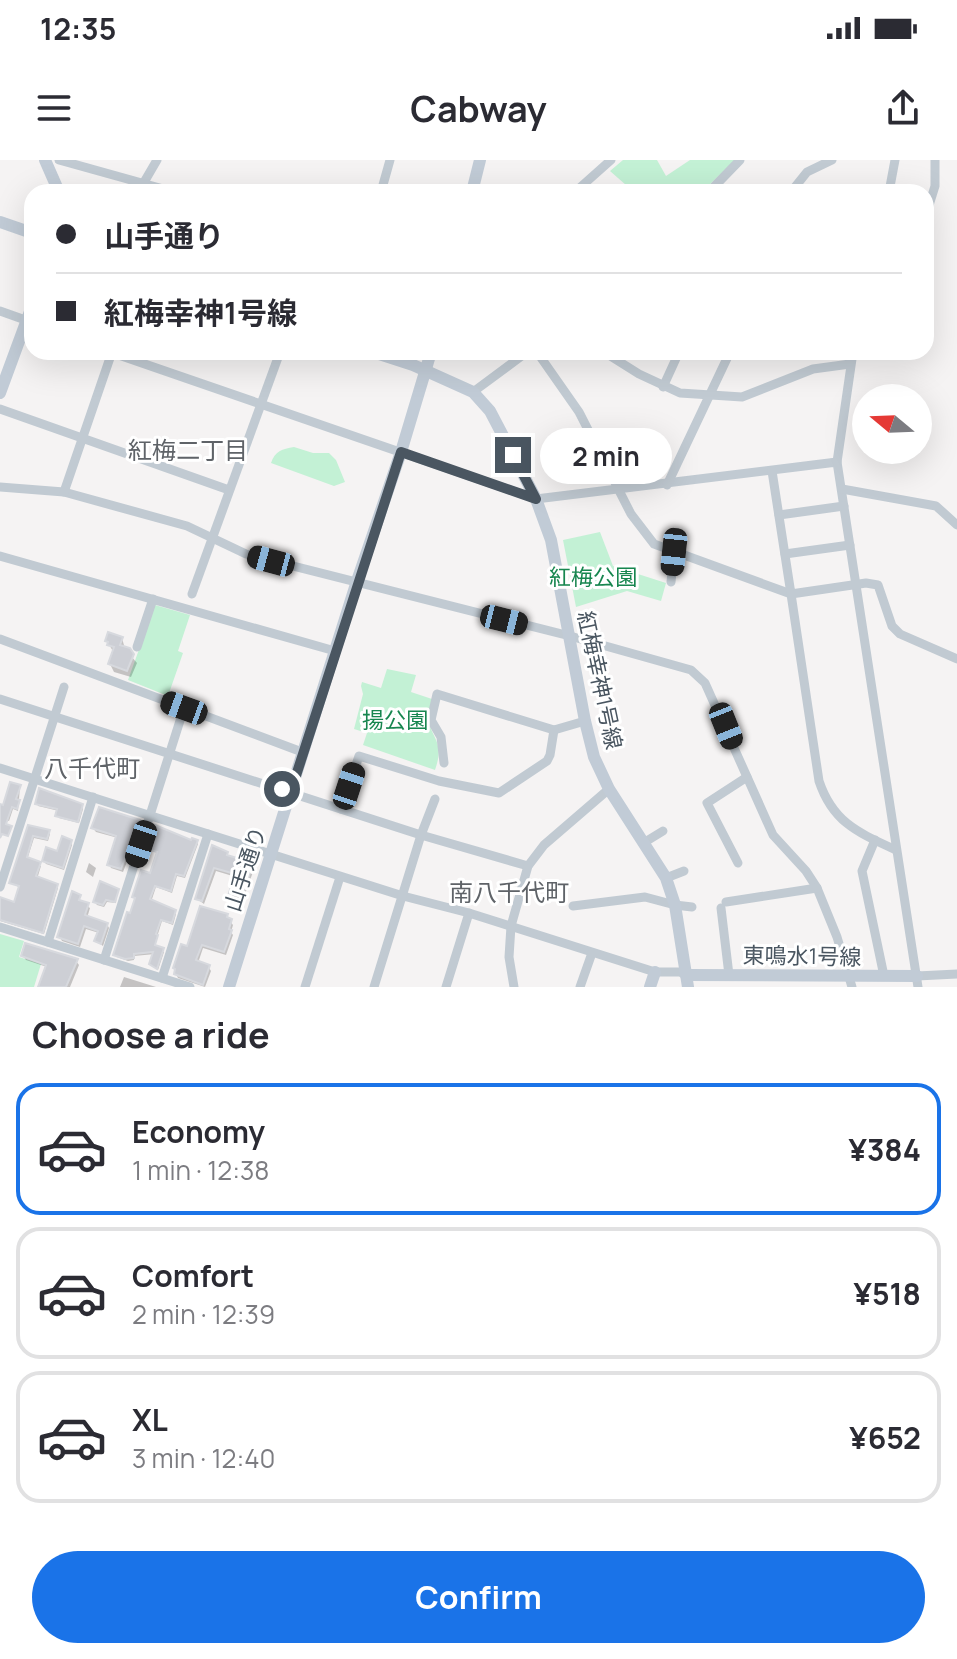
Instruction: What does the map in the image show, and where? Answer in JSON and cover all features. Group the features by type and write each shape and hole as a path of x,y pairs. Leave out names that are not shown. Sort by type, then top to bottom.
{"street":[{"path":"45,160 56,184"},
{"path":"59,160 132,184"},
{"path":"146,184 157,160"},
{"path":"383,184 390,160"},
{"path":"474,184 480,160"},
{"path":"584,184 611,160"},
{"path":"717,184 740,160"},
{"path":"797,184 807,172 832,160"},
{"path":"890,184 895,160"},
{"path":"934,189 935,160"},
{"path":"0,222 24,230"},
{"path":"0,311 24,320"},
{"path":"0,393 5,362 24,330"},
{"path":"64,492 109,360"},
{"path":"134,360 536,499 837,462"},
{"path":"192,594 277,360"},
{"path":"398,360 473,392 516,360"},
{"name":"山手通り","path":"229,987 429,360"},
{"path":"543,360 579,412 631,514 654,544 791,594 878,585 892,626 900,634 957,659"},
{"path":"624,360 663,387 680,393 742,397 813,369 850,364"},
{"path":"663,387 675,360"},
{"path":"667,485 726,360"},
{"path":"851,360 837,462 917,982 957,974"},
{"name":"紅梅幸神1号線","path":"473,392 490,411 536,499 551,540 594,757 609,789 666,878 675,905 687,981"},
{"path":"0,409 229,490"},
{"path":"772,471 819,781 825,800 838,818 896,850"},
{"path":"0,487 64,492 161,517 246,554 691,670 705,683 773,835 817,888 851,982"},
{"path":"842,489 936,506 957,525"},
{"path":"779,515 844,506"},
{"path":"785,554 850,545"},
{"path":"671,582 674,552"},
{"path":"0,556 335,651"},
{"path":"137,647 153,599"},
{"path":"0,639 302,752"},
{"path":"0,887 64,687"},
{"path":"444,763 441,737 431,720 437,694 554,730 585,721"},
{"path":"0,699 421,835 528,866"},
{"path":"104,960 184,708"},
{"path":"341,809 359,756 439,781 499,793 547,761 554,730"},
{"path":"0,768 340,877 562,939 592,953 655,972 680,972 687,981"},
{"path":"738,863 707,803 747,777"},
{"path":"514,987 509,957 511,926 528,866 544,845 609,789"},
{"path":"48,942 93,797"},
{"path":"374,987 435,799"},
{"path":"645,842 663,831"},
{"path":"162,978 208,834"},
{"path":"875,840 862,871 884,976"},
{"path":"666,878 684,871"},
{"path":"305,987 340,877"},
{"path":"729,975 724,905 817,888"},
{"path":"573,906 645,897 692,907"},
{"path":"446,987 469,913"},
{"path":"0,927 190,987"},
{"path":"580,987 592,953"},
{"path":"650,987 655,972"},
{"name":"東鳴水1号線","path":"687,981 729,975 793,982 851,982 884,976 917,982"}],"green space":[{"path":"623,160 657,160 666,176 690,160 735,160 710,184 625,184 610,171"},
{"path":"294,447 313,453 329,453 336,460 345,482 334,486 271,463 280,451"},
{"name":"紅梅公園","path":"600,532 613,566 666,583 661,601 627,591 576,607 563,540"},
{"path":"155,605 190,615 178,651 183,653 168,696 128,680"},
{"name":"揚公園","path":"387,669 416,675 411,692 432,699 427,719 439,749 435,770 363,745 367,733 354,729 363,694 362,682 381,688"},
{"path":"0,934 24,941 19,957 41,964 34,987 0,987"}],"building":[{"path":"108,632 123,637 120,645 130,648 134,654 127,671 108,664 114,647 105,641"},
{"path":"10,782 21,785 16,799 20,800 17,809 12,807 6,824 12,826 8,836 2,834 0,838 0,804 3,805"},
{"path":"39,788 83,804 78,822 55,816 57,809 35,804"},
{"path":"99,807 140,820 121,869 107,865 116,836 91,828"},
{"path":"28,825 50,830 47,839 33,836 27,857 41,862 36,876 58,884 43,933 0,920 0,897 14,902 19,886 9,883"},
{"path":"155,825 198,840 184,876 176,874 171,891 155,886 150,899 176,910 172,923 161,920 156,934 155,945 164,948 157,969 149,964 153,952 134,954 134,958 125,959 113,955 127,912 130,913 135,898 132,897 141,870 150,873 157,852 147,849"},
{"path":"62,836 72,840 63,868 42,861 46,847 57,851"},
{"path":"212,845 228,852 227,855 253,863 242,897 229,893 235,874 214,868 202,901 195,899"},
{"path":"100,881 119,889 115,902 106,900 103,905 93,902"},
{"path":"72,891 81,895 79,900 89,903 85,915 108,923 101,944 94,941 98,931 84,926 78,944 57,937"},
{"path":"200,906 228,914 227,917 232,919 229,929 232,930 224,952 202,945 196,960 210,965 203,985 174,974 173,968 181,944 187,946"},
{"path":"25,943 78,959 66,987 38,987 46,965 21,956"}],"district":[{"name":"紅梅二丁目","path":"188,449"},
{"name":"八千代町","path":"92,767"},
{"name":"南八千代町","path":"509,891"}],"route":[{"path":"282,789 291,791 401,452 536,499 513,455"}]}
